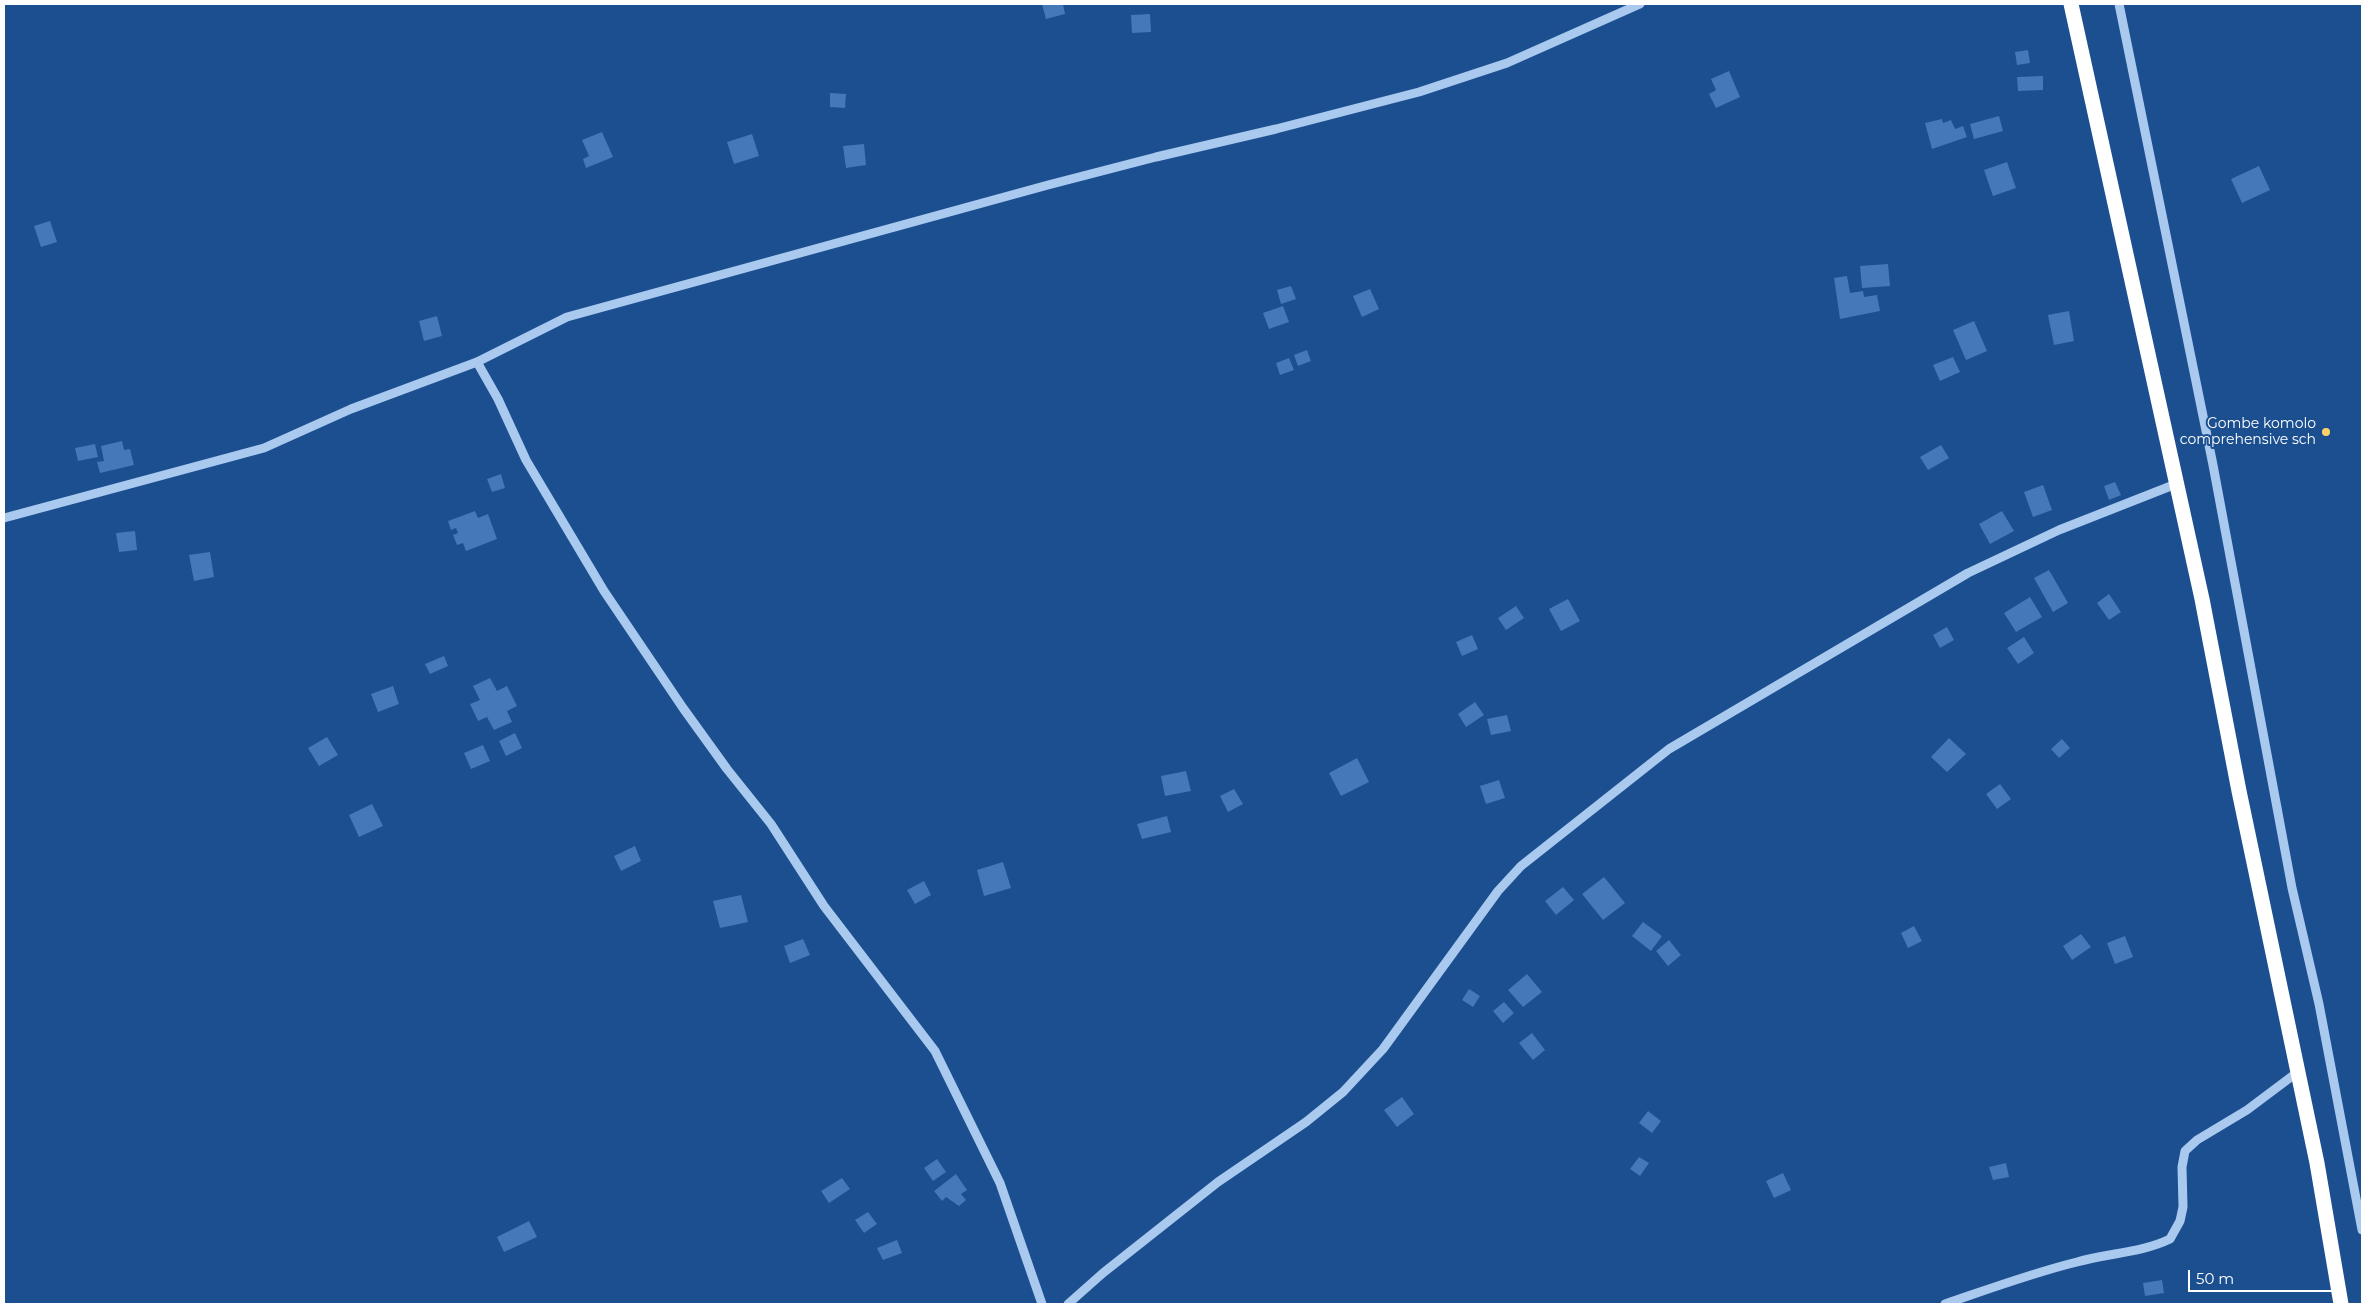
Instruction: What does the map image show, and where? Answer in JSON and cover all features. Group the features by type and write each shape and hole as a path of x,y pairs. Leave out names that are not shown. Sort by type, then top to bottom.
{"highway":[{"path":"2071,4 2202,599 2260,896 2299,1071 2341,1304"}],"street":[{"path":"4,518 264,448 351,409 477,362 567,317 819,250 1156,156 1276,130 1419,92 1507,64 1640,4"},
{"path":"2119,4 2211,456 2292,888 2319,1004 2362,1230"},
{"path":"477,362 498,399 526,460 604,591 705,738 771,824 824,906 935,1051 1000,1183 1042,1304"},
{"path":"1068,1304 1103,1273 1218,1182 1306,1122 1344,1092 1384,1048 1498,891 1521,866 1669,750 1968,573 2059,530 2176,484"},
{"path":"1945,1304 2009,1281 2078,1261 2143,1248 2170,1239 2180,1221 2183,1207 2182,1167 2185,1151 2197,1140 2247,1110 2299,1071"}],"building":[{"path":"1042,4 1063,4 1065,14 1046,19"},
{"path":"1150,14 1151,32 1132,33 1131,15"},
{"path":"2028,50 2030,63 2017,65 2015,52"},
{"path":"1729,71 1740,97 1716,108 1709,94 1716,90 1711,79"},
{"path":"2043,76 2043,90 2018,91 2017,77"},
{"path":"830,93 846,94 845,108 830,107"},
{"path":"1999,116 2003,131 1974,139 1970,124"},
{"path":"1942,119 1943,123 1951,120 1955,129 1963,126 1967,137 1932,149 1925,123"},
{"path":"602,132 613,157 586,168 583,159 589,156 582,140"},
{"path":"752,134 759,156 734,164 727,142"},
{"path":"864,144 866,165 846,168 843,146"},
{"path":"2007,162 2016,188 1993,196 1984,170"},
{"path":"2259,166 2270,190 2242,203 2231,179"},
{"path":"50,221 57,242 41,247 34,226"},
{"path":"1888,264 1890,286 1862,288 1860,266"},
{"path":"1847,276 1850,293 1863,291 1864,297 1877,295 1880,311 1840,319 1834,278"},
{"path":"1291,286 1296,299 1281,304 1277,290"},
{"path":"1370,289 1379,309 1362,317 1353,296"},
{"path":"1283,306 1289,322 1269,329 1263,313"},
{"path":"2069,311 2074,341 2054,345 2048,315"},
{"path":"437,316 442,336 424,341 419,321"},
{"path":"1974,321 1987,351 1966,360 1953,330"},
{"path":"1307,350 1311,361 1298,366 1294,355"},
{"path":"1953,357 1960,372 1940,381 1933,365"},
{"path":"1289,358 1294,370 1280,375 1276,363"},
{"path":"122,441 124,450 130,449 134,465 100,473 97,462 104,461 101,446"},
{"path":"95,444 98,457 78,461 75,448"},
{"path":"1941,445 1949,458 1928,470 1920,457"},
{"path":"501,474 505,488 492,492 487,479"},
{"path":"2115,482 2121,495 2109,500 2104,486"},
{"path":"2043,485 2052,510 2033,517 2024,492"},
{"path":"475,511 478,518 488,514 497,539 466,551 463,543 457,545 453,535 458,533 456,528 451,530 448,521"},
{"path":"2002,511 2014,531 1990,544 1979,524"},
{"path":"135,531 137,550 119,552 116,533"},
{"path":"210,552 214,577 194,581 189,555"},
{"path":"2049,570 2068,603 2053,612 2034,578"},
{"path":"2109,594 2121,612 2109,620 2097,603"},
{"path":"2030,597 2042,617 2016,632 2004,613"},
{"path":"1568,599 1580,621 1561,631 1549,609"},
{"path":"1516,606 1524,618 1506,630 1498,618"},
{"path":"1947,627 1954,640 1940,648 1933,635"},
{"path":"1472,635 1478,649 1462,656 1456,642"},
{"path":"2024,637 2034,653 2018,664 2007,648"},
{"path":"444,656 448,666 430,674 425,664"},
{"path":"490,678 497,691 507,686 517,706 507,711 512,722 494,730 487,717 478,721 470,704 480,700 473,686"},
{"path":"393,686 399,704 378,712 371,694"},
{"path":"1475,702 1484,715 1466,727 1458,714"},
{"path":"1507,715 1511,731 1491,735 1487,719"},
{"path":"515,733 522,748 506,756 499,741"},
{"path":"327,737 338,755 319,766 308,748"},
{"path":"1949,738 1966,754 1947,772 1931,757"},
{"path":"2062,739 2070,748 2059,758 2051,749"},
{"path":"483,745 490,761 471,769 464,753"},
{"path":"1357,758 1369,782 1341,796 1329,773"},
{"path":"1186,771 1191,791 1165,796 1161,776"},
{"path":"1499,780 1505,798 1486,804 1480,786"},
{"path":"2000,784 2011,799 1997,809 1986,794"},
{"path":"1234,789 1243,804 1228,812 1220,796"},
{"path":"372,804 383,826 359,837 349,815"},
{"path":"1167,816 1171,832 1142,839 1137,824"},
{"path":"635,846 641,861 621,871 614,856"},
{"path":"1003,862 1011,888 984,896 977,870"},
{"path":"1604,877 1625,903 1603,920 1582,894"},
{"path":"924,881 931,895 915,904 907,890"},
{"path":"1563,887 1574,900 1556,915 1545,901"},
{"path":"741,895 748,922 720,928 713,901"},
{"path":"1643,922 1662,936 1651,951 1632,936"},
{"path":"1914,926 1922,941 1908,948 1901,933"},
{"path":"2081,934 2091,947 2072,960 2063,946"},
{"path":"2125,936 2133,957 2115,964 2107,943"},
{"path":"803,939 810,955 790,963 784,946"},
{"path":"1669,940 1681,955 1668,966 1656,951"},
{"path":"1527,974 1542,992 1523,1007 1508,990"},
{"path":"1469,989 1480,996 1473,1007 1462,1000"},
{"path":"1504,1002 1514,1013 1503,1023 1493,1011"},
{"path":"1532,1033 1545,1050 1533,1060 1519,1043"},
{"path":"1402,1097 1414,1114 1397,1127 1384,1110"},
{"path":"1648,1111 1661,1121 1652,1133 1639,1123"},
{"path":"1639,1157 1649,1163 1640,1176 1630,1169"},
{"path":"937,1159 946,1172 933,1181 924,1168"},
{"path":"2006,1163 2009,1177 1993,1180 1989,1167"},
{"path":"1783,1173 1791,1190 1774,1198 1766,1181"},
{"path":"956,1174 967,1190 961,1194 966,1200 959,1206 946,1197 942,1201 934,1191"},
{"path":"842,1178 850,1189 829,1203 821,1191"},
{"path":"868,1212 877,1224 864,1233 855,1220"},
{"path":"529,1221 537,1237 504,1252 497,1237"},
{"path":"897,1240 902,1253 883,1260 877,1248"},
{"path":"2162,1280 2164,1293 2145,1296 2143,1283"}],"place":[{"name":"Gombe komolo comprehensive sch","path":"2326,432"}]}
